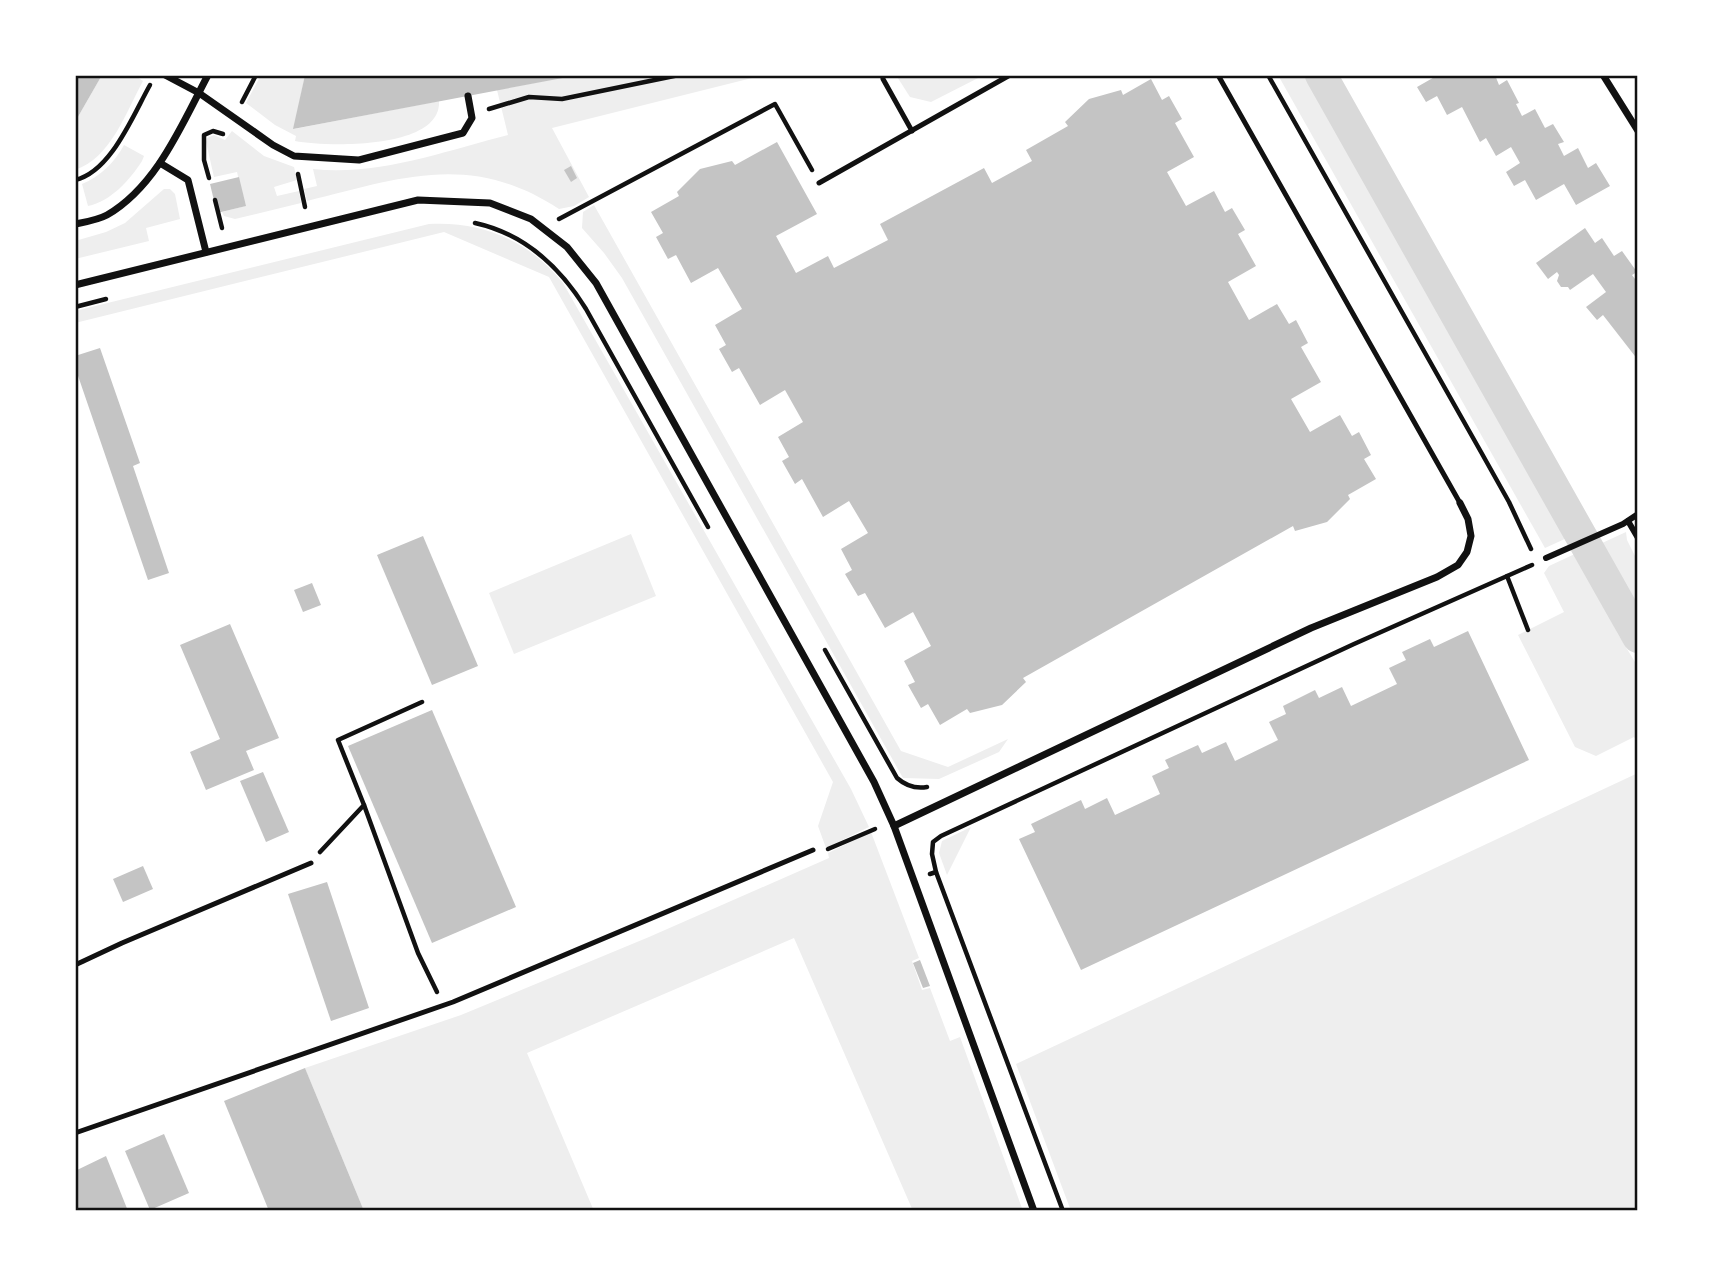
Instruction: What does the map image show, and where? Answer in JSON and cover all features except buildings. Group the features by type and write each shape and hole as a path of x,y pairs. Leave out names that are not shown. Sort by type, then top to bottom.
{"street":[{"path":"165,75 199,93 273,145 294,156 359,160 463,133 469,125 471,113 468,96"},
{"path":"75,224 105,217 134,195 160,163 208,75"},
{"path":"1603,75 1638,131"},
{"path":"160,163 188,180 206,252"},
{"path":"75,285 418,200 490,203 531,219 567,247 596,283 862,759 894,826 1034,1211"},
{"path":"894,826 1311,628 1437,577 1458,565 1467,552 1471,536 1468,519 1460,502"},
{"path":"1546,558 1638,514"},
{"path":"1626,522 1638,538"}],"lane":[{"path":"819,183 1010,75"},
{"path":"1218,75 1460,502"},
{"path":"883,79 912,131"},
{"path":"75,1133 453,1002 813,850"},
{"path":"75,965 311,863"}],"path":[{"path":"75,180 81,179 107,161 156,75"},
{"path":"210,183 204,160 204,135 213,131 223,134 256,75"},
{"path":"471,113 529,97 562,99 679,75"},
{"path":"1268,75 1509,502 1538,562"},
{"path":"592,202 775,104 819,183"},
{"path":"213,194 222,228"},
{"path":"469,222 501,230 533,247 568,282 586,309 710,531"},
{"path":"75,307 115,297"},
{"path":"1063,1211 936,872 933,842 1317,661 1546,558"},
{"path":"1507,576 1528,630"},
{"path":"422,702 338,740 418,953 434,983"},
{"path":"311,863 364,805"},
{"path":"870,818 880,840"},
{"path":"813,850 827,850 875,829"},
{"path":"914,880 936,872"}],"shaded area":[{"path":"102,75 134,75 143,81 108,145 88,164 75,170 75,122"},
{"path":"261,75 305,75 294,129 439,101 435,117 422,129 403,137 355,144 295,141 296,136 275,125 246,103"},
{"path":"575,75 764,75 552,128 589,197 574,206 559,209 527,191 496,180 465,175 404,178 307,201 304,189 317,186 313,169 387,166 508,135 497,90"},
{"path":"896,75 984,75 931,102 910,97"},
{"path":"1278,75 1305,75 1567,538 1545,548"},
{"path":"232,131 264,156 294,167 297,180 274,187 277,196 299,191 301,203 235,219 224,216 222,212 245,206 237,172 214,177 206,142 207,138 214,135 225,140"},
{"path":"124,145 144,156 142,161 119,189 104,200 88,206 82,184 106,168"},
{"path":"164,189 170,189 175,194 180,219 146,228 149,241 75,259 75,241 125,223"},
{"path":"594,205 901,751 948,767 1008,739 999,752 939,779 903,778 622,278 582,228 583,212"},
{"path":"429,224 468,226 504,237 535,256 563,283 851,789 869,827 826,848 818,826 833,782 549,277 444,232 75,323 75,311"},
{"path":"1626,532 1638,562 1638,611 1600,544"},
{"path":"631,534 656,596 514,654 489,593"},
{"path":"1577,553 1638,667 1638,742 1634,737 1596,756 1575,747 1518,635 1564,612 1544,573 1549,566"},
{"path":"1638,773 1638,1211 1071,1211 1016,1064"},
{"path":"971,827 947,875 939,853 942,841"},
{"path":"871,832 919,958 912,961 922,990 930,988 950,1041 960,1037 1023,1211 913,1211 794,938 527,1053 594,1211 364,1211 305,1068 461,1015 649,937 829,858 828,853"}],"waterway":[{"path":"1321,75 1638,637"}]}
